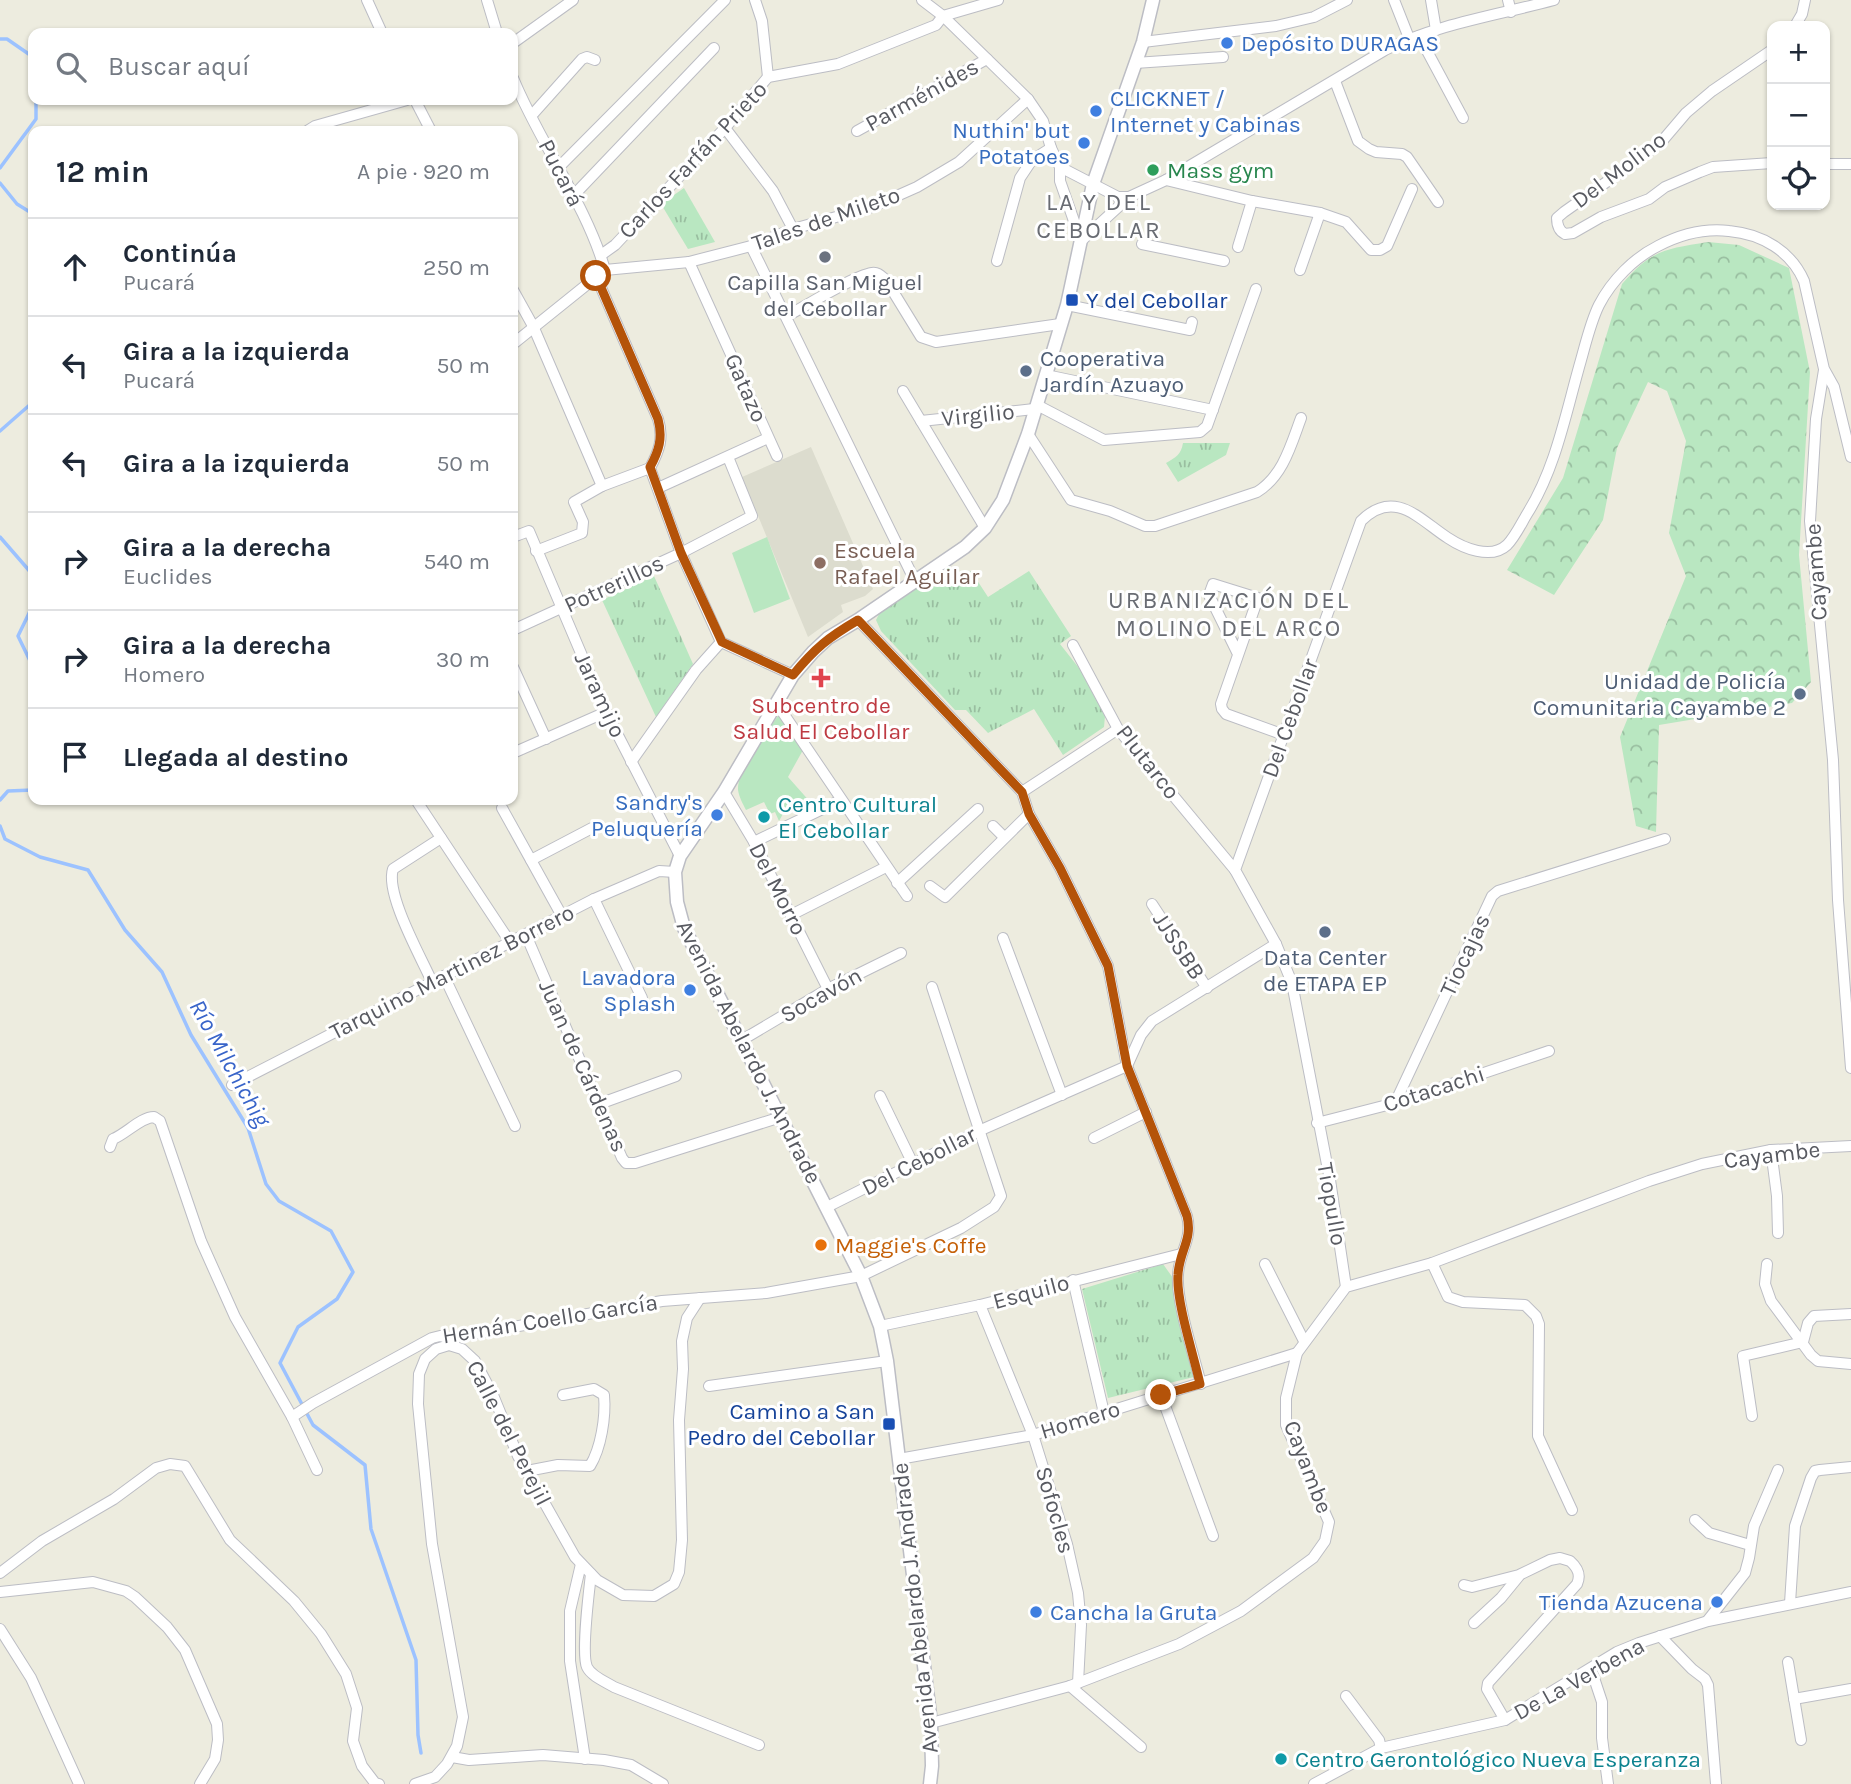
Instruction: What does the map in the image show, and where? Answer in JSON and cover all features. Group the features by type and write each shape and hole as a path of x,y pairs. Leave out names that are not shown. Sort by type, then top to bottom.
{"street":[{"path":"367,0 378,28"},
{"path":"486,0 496,28"},
{"path":"518,39 573,0"},
{"path":"558,168 725,0"},
{"path":"755,0 762,21 768,77"},
{"path":"922,0 988,59 1028,99 1044,121 1051,148 1060,167 1060,181 1081,241 1129,197 1166,180 1414,37 1554,0"},
{"name":"Carlos Farfán Prieto","path":"601,255 615,245 725,128 768,77 838,64 936,25 943,16 998,0"},
{"name":"Avenida Abelardo J. Andrade","path":"930,1784 931,1723 900,1459 880,1326 861,1276 684,928 677,902 676,872 680,856 724,792 793,675 813,652 828,638 965,547 985,528 1003,500 1028,434 1067,305 1093,184 1143,42 1153,0"},
{"path":"1143,42 1276,26 1314,17 1347,0"},
{"path":"1394,0 1464,118"},
{"path":"1431,0 1436,30"},
{"path":"1508,0 1511,12"},
{"path":"1798,21 1805,0"},
{"path":"573,196 714,48"},
{"name":"Del Molino","path":"1767,53 1712,90 1686,113 1663,140 1564,212 1557,218 1559,228 1565,234 1573,233 1601,217 1649,199 1665,187 1707,170 1767,163"},
{"path":"531,115 582,59 587,57 595,60"},
{"path":"1135,63 1223,57"},
{"name":"Parménides","path":"857,131 988,59"},
{"path":"1335,81 1358,141 1369,149 1407,157 1438,202"},
{"name":"Pucará","path":"518,88 601,255 600,273 661,429 660,447 650,467"},
{"name":"Tales de Mileto","path":"600,273 690,262 751,246 793,229 872,207 917,187 959,162 1028,99"},
{"path":"315,126 389,105"},
{"path":"418,105 428,126"},
{"path":"725,128 773,191 793,229"},
{"path":"997,261 1020,178 1032,160 1051,148"},
{"path":"1830,164 1851,164"},
{"path":"1060,167 1118,197 1129,197"},
{"path":"1166,180 1252,201 1320,213 1346,222 1371,250 1380,250 1387,246 1412,190"},
{"path":"1238,247 1252,201"},
{"path":"1300,270 1320,213"},
{"name":"Del Cebollar","path":"1235,870 1361,521 1376,511 1396,507 1417,514 1450,540 1474,550 1493,551 1502,549 1509,543 1536,499 1549,471 1599,305 1631,264 1651,250 1690,233 1711,229 1735,231 1755,237 1783,251 1799,269 1804,281 1824,369 1833,387 1851,457"},
{"path":"1142,244 1224,261"},
{"path":"751,246 915,581"},
{"name":"Gatazo","path":"690,262 777,456"},
{"path":"518,340 600,273"},
{"path":"787,317 858,278 873,273 879,274 886,281 920,337 936,342 1060,324"},
{"path":"1035,407 1104,440 1200,432 1207,426 1256,289"},
{"path":"518,300 533,326 602,486"},
{"path":"1067,305 1189,330 1192,322"},
{"name":"Cayambe","path":"1824,369 1816,419 1811,521 1833,760 1838,900 1851,1068"},
{"path":"1046,375 1213,410"},
{"path":"903,391 985,528"},
{"name":"Virgilio","path":"921,421 1035,407"},
{"path":"1028,434 1071,500 1110,511 1145,526 1155,526 1257,492 1266,486 1289,451 1301,418"},
{"name":"Gatazo","path":"657,488 768,438"},
{"name":"Potrerillos","path":"518,628 681,553 752,516 728,457"},
{"path":"536,551 582,533 583,522 574,502 602,486 650,467 681,553 722,642 793,675"},
{"name":"Jaramijo","path":"518,535 529,531 607,712 680,856"},
{"path":"1238,654 1209,595 1213,584 1258,598 1221,704 1222,709 1226,714 1284,735"},
{"path":"858,620 1022,792 1029,814 1060,868 1108,966 1127,1066 1191,1230 1181,1254 1177,1277 1200,1384"},
{"path":"631,762 696,670 722,642"},
{"name":"Plutarco","path":"1073,645 1118,729 1235,870"},
{"path":"518,678 546,739"},
{"path":"777,704 907,896"},
{"path":"518,752 607,712"},
{"path":"1022,792 1118,729"},
{"name":"Del Morro","path":"724,792 754,842 828,989"},
{"path":"754,842 841,800"},
{"path":"419,805 510,942"},
{"path":"502,808 562,916"},
{"path":"897,883 978,809"},
{"path":"930,886 946,897 1029,814"},
{"path":"993,826 1004,837"},
{"path":"531,860 593,828"},
{"path":"432,982 393,894 391,874 393,869 441,838"},
{"name":"Tiocajas","path":"1395,1103 1492,896 1498,891 1665,839"},
{"path":"791,915 886,867"},
{"path":"1235,870 1276,944 1292,984 1317,1122"},
{"name":"Tarquino Martinez Borrero","path":"232,1085 594,900 659,872 676,872"},
{"path":"594,900 642,998"},
{"name":"JJSSBB","path":"1152,904 1207,988"},
{"name":"Juan de Cárdenas","path":"526,935 626,1163 635,1163 781,1117"},
{"path":"1003,938 1062,1095"},
{"path":"1127,1066 1145,1028 1152,1021 1276,944"},
{"name":"Socavón","path":"742,1040 828,989 901,953"},
{"path":"444,976 515,1126"},
{"path":"932,987 981,1130"},
{"name":"Cotacachi","path":"1317,1122 1395,1103 1549,1051"},
{"name":"Del Cebollar","path":"827,1208 981,1130 1127,1066"},
{"path":"599,1104 676,1076"},
{"path":"880,1097 913,1164"},
{"path":"1094,1138 1146,1112"},
{"path":"112,1143 148,1117 155,1116 160,1122 201,1241 235,1317 295,1415 317,1470"},
{"name":"Tiopullo","path":"1317,1122 1346,1287"},
{"name":"Hernán Coello García","path":"295,1415 440,1336 450,1341 662,1301 766,1293 861,1276 961,1228 994,1207 1001,1196 981,1130"},
{"name":"Cayambe","path":"931,1723 1074,1684 1179,1643 1241,1611 1304,1565 1321,1548 1329,1531 1326,1512 1286,1425 1286,1398 1297,1353 1346,1287 1432,1263 1649,1181 1702,1164 1771,1150 1851,1146"},
{"path":"1771,1150 1777,1196 1778,1233"},
{"name":"Esquilo","path":"880,1326 980,1305 1181,1254"},
{"path":"1432,1263 1448,1297 1463,1303 1525,1305 1536,1316 1539,1324 1538,1436 1572,1510"},
{"path":"1265,1264 1304,1341"},
{"path":"1767,1264 1767,1293 1811,1355 1818,1361 1851,1364"},
{"path":"1073,1280 1104,1413"},
{"name":"Calle del Perejil","path":"415,1784 435,1777 452,1756 461,1733 463,1717 432,1544 418,1404 419,1374 425,1359 450,1341 475,1361 527,1471 575,1557 591,1574 624,1595 643,1598 663,1592 674,1584 679,1572 682,1540 679,1420 682,1341 687,1318 701,1298"},
{"name":"Sofocles","path":"980,1305 1033,1434 1066,1544 1078,1593 1081,1625 1074,1684"},
{"path":"1803,1342 1808,1323 1814,1316 1851,1314"},
{"path":"1752,1416 1743,1356 1803,1342"},
{"name":"Homero","path":"900,1459 1033,1434 1297,1353"},
{"path":"709,1386 887,1361"},
{"path":"527,1471 558,1465 590,1466 595,1458 605,1408 604,1395 594,1389 563,1395"},
{"path":"1161,1395 1213,1536"},
{"path":"0,1573 41,1541 114,1499 156,1468 170,1464 185,1466 230,1540 294,1601 321,1634 346,1674 357,1708 353,1741 362,1766 375,1783 379,1784"},
{"path":"1790,1603 1795,1527 1811,1478 1815,1471 1851,1467"},
{"path":"1708,1620 1745,1573 1754,1526 1778,1470"},
{"path":"1695,1520 1709,1533 1750,1545"},
{"path":"1464,1585 1472,1587 1519,1575 1560,1558 1575,1565 1580,1578 1488,1683 1487,1689 1505,1720"},
{"path":"581,1564 570,1611 570,1661 585,1759"},
{"path":"591,1574 586,1612 586,1656 587,1667 593,1674 614,1687 759,1745"},
{"path":"1474,1623 1501,1598 1519,1575"},
{"path":"0,1592 93,1582 104,1584 125,1591 167,1627 185,1650 217,1724 215,1759 200,1784"},
{"name":"De La Verbena","path":"1314,1784 1381,1748 1505,1720 1617,1652 1660,1636 1708,1620 1851,1592"},
{"path":"0,1629 31,1678 79,1784"},
{"path":"1660,1636 1692,1670 1707,1681 1716,1784"},
{"path":"1788,1662 1801,1741"},
{"path":"1591,1668 1602,1702 1602,1738 1608,1784"},
{"path":"1074,1684 1141,1747"},
{"path":"1794,1699 1851,1689"},
{"path":"1346,1696 1379,1740 1381,1748"},
{"path":"452,1756 469,1760 543,1755 631,1765 663,1784"}],"shaded area":[{"name":"Escuela Rafael Aguilar","path":"811,447 873,589 865,596 841,605 843,612 808,637 742,477"}],"green space":[{"path":"684,188 715,242 688,249 661,204"},
{"path":"1708,242 1739,245 1789,268 1810,372 1799,555 1811,682 1792,703 1659,725 1656,832 1636,826 1620,737 1686,576 1669,533 1686,441 1667,391 1648,382 1617,448 1603,520 1554,595 1507,570 1563,478 1622,284 1642,264 1660,253"},
{"path":"1183,443 1230,443 1226,455 1178,482 1166,463 1178,455"},
{"path":"767,537 790,599 754,613 732,553"},
{"path":"948,566 957,579 971,571 988,597 1029,571 1071,636 1060,644 1090,682 1105,716 1104,727 1063,755 1034,709 988,733 966,710 955,710 881,631 876,620 881,610"},
{"path":"654,576 693,664 656,717 602,600"},
{"path":"780,713 803,750 788,777 812,804 784,812 779,821 775,812 770,814 764,802 746,810 738,790 742,771"},
{"path":"1163,1264 1173,1278 1194,1377 1108,1398 1082,1289"}],"waterway":[{"name":"Río Milchichig","path":"0,39 7,39 28,54"},
{"name":"Río Milchichig","path":"31,126 36,119 36,105"},
{"name":"Río Milchichig","path":"0,168 28,130"},
{"name":"Río Milchichig","path":"0,183 17,204 28,211"},
{"name":"Río Milchichig","path":"0,431 28,406"},
{"name":"Río Milchichig","path":"0,537 28,569"},
{"name":"Río Milchichig","path":"28,615 18,636 28,657"},
{"name":"Río Milchichig","path":"0,800 8,791 28,790"},
{"name":"Río Milchichig","path":"0,826 5,839 40,857 88,870 125,930 162,972 191,1035 248,1128 266,1184 279,1201 331,1231 353,1272 337,1299 298,1327 280,1363 313,1425 365,1465 371,1529 416,1660 421,1753"}],"place":[{"name":"Depósito DURAGAS","path":"1227,43"},
{"name":"CLICKNET / Internet y Cabinas","path":"1096,111"},
{"name":"Nuthin' but Potatoes","path":"1084,143"},
{"name":"Mass gym","path":"1153,170"},
{"name":"Capilla San Miguel del Cebollar","path":"825,257"},
{"name":"Y del Cebollar","path":"1072,300"},
{"name":"Cooperativa Jardín Azuayo","path":"1026,371"},
{"name":"Escuela Rafael Aguilar","path":"820,563"},
{"name":"Subcentro de Salud El Cebollar","path":"821,678"},
{"name":"Unidad de Policía Comunitaria Cayambe 2","path":"1800,694"},
{"name":"Sandry's Peluquería","path":"717,815"},
{"name":"Centro Cultural El Cebollar","path":"764,817"},
{"name":"Data Center de ETAPA EP","path":"1325,932"},
{"name":"Lavadora Splash","path":"690,990"},
{"name":"Maggie's Coffe","path":"821,1245"},
{"name":"Camino a San Pedro del Cebollar","path":"889,1424"},
{"name":"Tienda Azucena","path":"1717,1602"},
{"name":"Cancha la Gruta","path":"1036,1612"},
{"name":"Centro Gerontológico Nueva Esperanza","path":"1281,1759"}],"district":[{"name":"LA Y DEL CEBOLLAR","path":"1099,216"},
{"name":"URBANIZACIÓN DEL MOLINO DEL ARCO","path":"1229,614"}],"route":[{"path":"596,276 658,419 661,429 660,447 650,467 681,553 722,642 793,675 828,638 858,620 1022,792 1029,814 1060,868 1108,966 1127,1066 1191,1230 1181,1254 1177,1277 1200,1384 1161,1395"}]}
